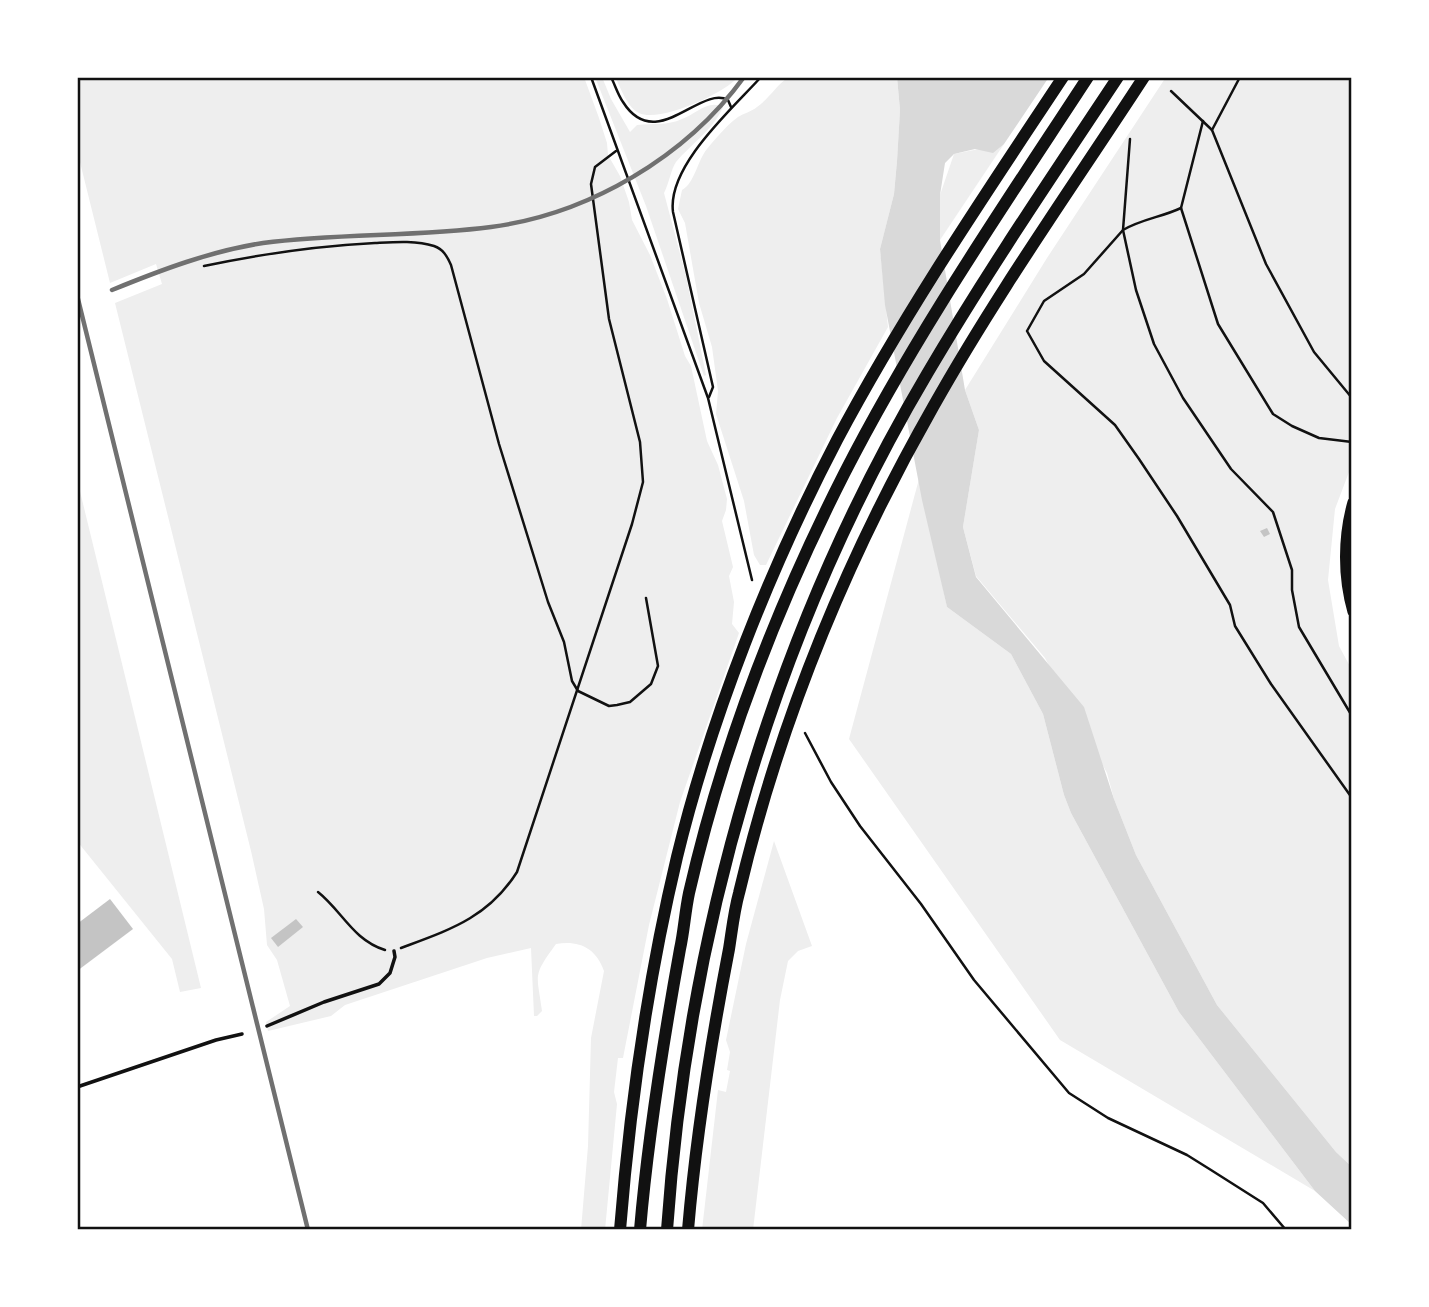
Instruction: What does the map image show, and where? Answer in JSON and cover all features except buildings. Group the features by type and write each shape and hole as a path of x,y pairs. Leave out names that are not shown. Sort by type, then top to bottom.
{"highway":[{"path":"620,1230 630,1121 641,1044 677,856 696,788 743,650 772,579 836,442 912,310 1063,77"},
{"path":"640,1230 650,1126 689,897 708,823 753,685 780,614 844,475 924,330 1088,77"},
{"path":"667,1230 688,1052 725,860 747,782 793,649 855,509 926,376 1006,247 1118,77"},
{"path":"688,1230 698,1127 738,895 759,818 803,684 831,614 896,476 970,344 1144,77"}],"street":[{"path":"1352,502 1345,553 1345,577 1352,612"}],"lane":[{"path":"267,1026 324,1002 379,984 390,974 394,951"},
{"path":"77,1087 216,1040 242,1034"}],"path":[{"path":"591,77 708,398 752,580"},
{"path":"611,77 622,101 642,120 658,121 670,118 709,100 723,97 731,107"},
{"path":"708,398 713,387 673,212 672,196 685,164 731,107 761,77"},
{"path":"1212,130 1240,77"},
{"path":"1171,91 1212,130 1266,264 1314,352 1352,398"},
{"path":"1203,121 1181,208 1218,324 1273,414 1319,438 1352,442"},
{"path":"1130,139 1124,230 1136,290 1154,344 1184,398 1231,469 1273,512 1292,570 1292,590 1299,627 1352,716"},
{"path":"318,892 333,905 346,925 360,938 377,947 394,951 447,931 480,914 507,888 523,858 632,524 643,482 640,442 609,319 591,184 595,167 616,151"},
{"path":"1181,208 1162,217 1135,223 1124,230 1084,274 1044,302 1027,331 1044,361 1115,425 1139,459 1230,605 1235,626 1242,638 1271,684 1352,798"},
{"path":"204,265 326,246 382,243 432,245 446,255 499,444 548,602 564,642 572,681 578,691 609,706 623,705 638,697 651,684 658,666 646,598"},
{"path":"805,733 831,782 860,826 921,904 974,980 1069,1093 1108,1118 1186,1155 1211,1170 1263,1203 1286,1230"}],"shaded area":[{"path":"77,77 584,77 607,143 608,155 620,176 629,202 632,220 650,255 685,356 691,366 707,441 718,465 727,499 722,521 733,567 729,576 734,602 732,624 739,633 680,802 649,925 623,1058 618,1058 614,1092 617,1104 605,1230 581,1230 588,1146 591,1038 604,971 601,963 586,947 572,943 556,944 548,955 538,976 542,1011 537,1016 534,1016 531,948 487,958 345,1005 331,1016 268,1031 266,1022 290,1006 277,960 267,945 264,909 251,851 115,303 162,284 156,264 110,283 77,150"},
{"path":"595,77 602,77 630,132 637,125 676,121 707,106 723,107 708,129 676,162 664,193 686,276 706,375 704,376 646,206"},
{"path":"615,77 738,77 720,91 692,105 649,115 639,113 631,106"},
{"path":"789,77 897,77 900,110 894,194 880,249 888,327 837,418 766,565 760,565 754,555 744,501 716,414 718,391 712,347 699,303 685,223 678,209 682,190 690,182 710,145 734,120 755,109"},
{"path":"897,77 1049,77 1004,144 993,153 975,149 954,154 945,163 940,195 940,240 965,390 979,430 963,527 976,577 1084,707 1114,799 1136,855 1217,1005 1336,1152 1352,1167 1352,1225 1315,1191 1179,1012 1071,813 1043,714 1011,654 947,607 922,500 885,305 880,249 894,194 900,110"},
{"path":"1166,77 1352,77 1352,464 1335,509 1328,580 1339,646 1352,670 1352,1167 1336,1152 1217,1005 1136,855 1107,773 1045,658 976,576 963,527 979,430 965,390 1047,258"},
{"path":"1004,144 940,240 940,195 954,154"},
{"path":"77,479 201,988 180,992 172,959 77,841"},
{"path":"919,479 947,607 1011,654 1043,714 1071,813 1179,1012 1315,1191 1060,1040 849,739"},
{"path":"774,841 812,946 798,951 788,961 780,1000 753,1230 702,1230 718,1090 726,1092 730,1071 727,1070 730,1052 726,1040 746,944"}],"railway":[{"path":"112,290 186,262 263,243 491,227 564,209 599,195 664,156 694,132 744,77"},
{"path":"77,295 308,1230"}]}
